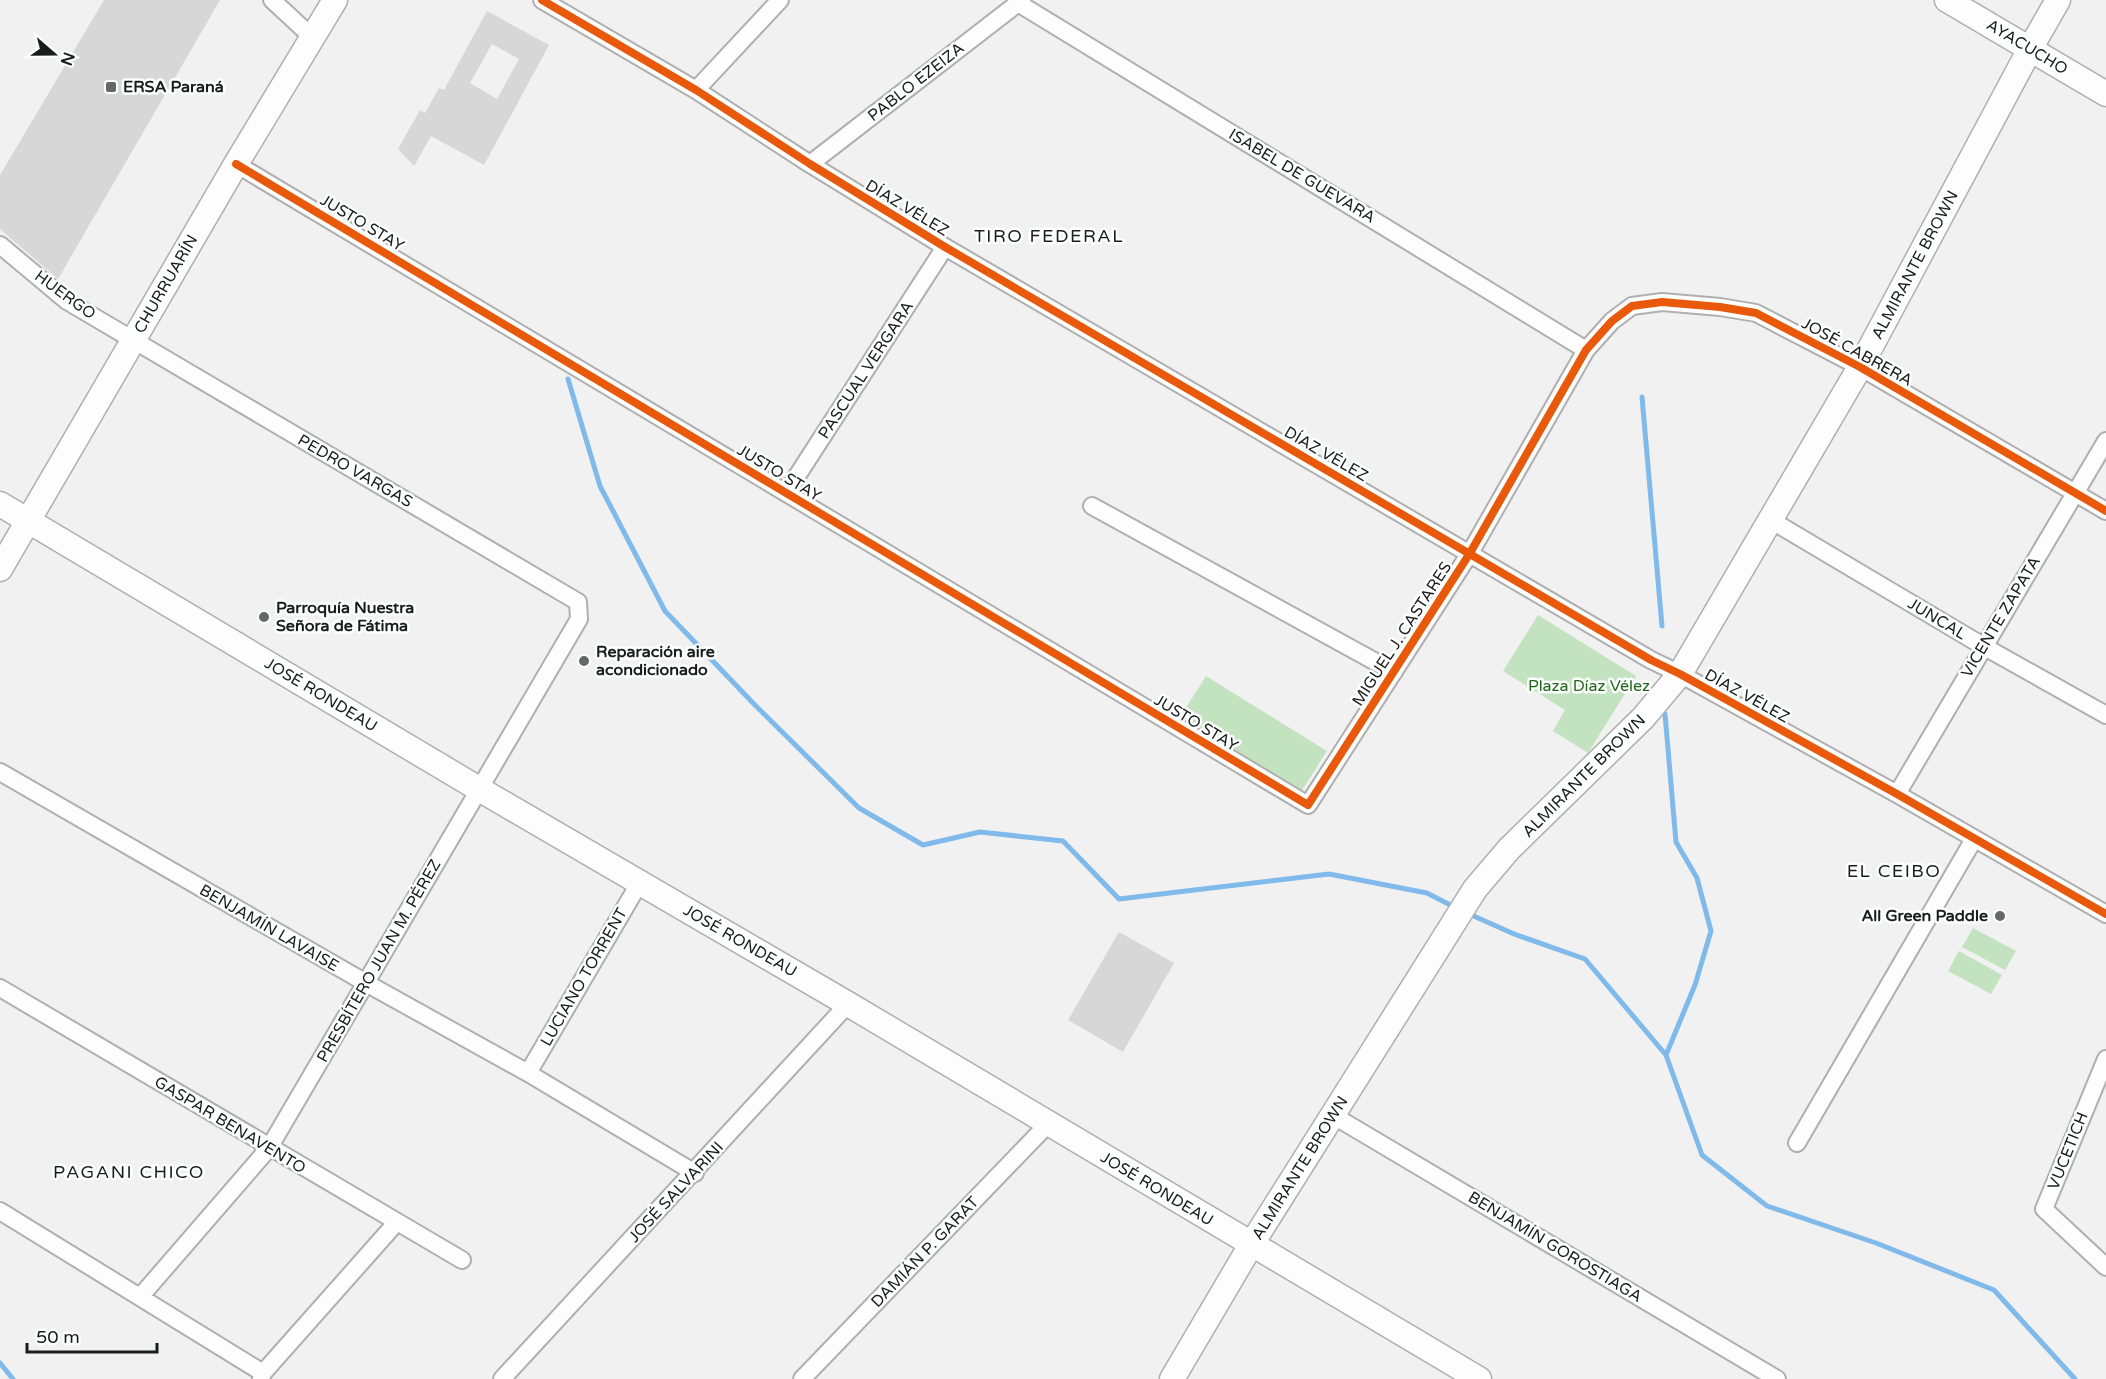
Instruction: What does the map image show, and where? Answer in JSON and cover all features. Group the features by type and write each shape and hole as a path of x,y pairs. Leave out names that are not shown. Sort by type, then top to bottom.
{"main road":[{"name":"CHURRUARÍN","path":"0,569 236,164 335,0"},
{"name":"AYACUCHO","path":"1947,0 2106,94"},
{"name":"ALMIRANTE BROWN","path":"1173,1379 1251,1245 1334,1116 1474,889 1509,849 1643,718 1680,674 1860,367 2058,0"},
{"name":"JOSÉ RONDEAU","path":"0,504 1479,1379"}],"street":[{"path":"272,0 312,37"},
{"name":"DÍAZ VÉLEZ","path":"542,0 696,90 945,247 1651,660 1897,794 2106,915"},
{"path":"696,90 780,0"},
{"name":"PABLO EZEIZA","path":"810,164 1020,1"},
{"name":"ISABEL DE GUEVARA","path":"1020,1 1586,350"},
{"name":"JUSTO STAY","path":"236,164 1308,805"},
{"name":"HUERGO","path":"0,245 67,301 133,341"},
{"name":"PASCUAL VERGARA","path":"786,493 945,247"},
{"name":"JOSÉ CABRERA","path":"1586,350 1612,321 1632,306 1662,302 1756,313 1860,367 2106,511"},
{"name":"PEDRO VARGAS","path":"133,341 578,602"},
{"name":"MIGUEL J. CASTARES","path":"1308,805 1470,553 1586,350"},
{"name":"VICENTE ZAPATA","path":"1897,794 2106,441"},
{"path":"1092,506 1394,672"},
{"name":"JUNCAL","path":"1769,519 1983,646 2106,715"},
{"name":"PRESBÍTERO JUAN M. PÉREZ","path":"140,1297 269,1148 579,619 578,602"},
{"name":"BENJAMÍN LAVAISE","path":"0,772 366,983 528,1073 695,1173"},
{"path":"1797,1143 1974,838"},
{"name":"LUCIANO TORRENT","path":"528,1073 639,882"},
{"name":"GASPAR BENAVENTO","path":"0,988 462,1260"},
{"name":"JOSÉ SALVARINI","path":"502,1379 695,1173 848,1004"},
{"name":"VUCETICH","path":"2106,1059 2044,1209 2106,1267"},
{"name":"BENJAMÍN GOROSTIAGA","path":"1334,1116 1777,1379"},
{"name":"DAMIÁN P. GARAT","path":"802,1379 1048,1124"},
{"path":"0,1211 140,1297 262,1376 396,1223"}],"green space":[{"name":"Plaza Díaz Vélez","path":"1538,615 1636,676 1588,753 1553,731 1565,710 1503,671"},
{"path":"1206,676 1327,751 1299,795 1178,720"},
{"path":"1973,928 2016,951 2005,970 1962,947"},
{"path":"1959,951 2002,975 1991,994 1948,971"}],"building":[{"name":"ERSA Paraná","path":"104,0 220,0 58,279 0,229 0,175"},
{"path":"487,11 549,45 484,165 431,136 414,166 398,149 420,110 425,113 439,88 444,90","holes":["492,44 519,59 497,99 470,83"]},
{"path":"1119,932 1174,963 1123,1052 1068,1020"}],"waterway":[{"path":"568,379 600,486 665,611 753,703 859,808 923,845 980,832 1063,841 1119,899 1329,874 1427,893 1456,908"},
{"path":"1642,397 1662,626"},
{"path":"1665,714 1676,842 1697,878 1711,931 1695,985 1666,1055"},
{"path":"1467,913 1514,934 1585,959 1666,1055 1702,1155 1767,1206 1876,1243 1994,1290 2075,1379"},
{"path":"0,1363 13,1379"}],"cycle path":[{"path":"542,0 696,90 945,247 1651,660 1897,794 2106,914"},
{"path":"236,164 1308,805 1470,553 1586,350 1612,321 1632,306 1662,302 1756,313 1860,367 2106,511"}],"place":[{"name":"ERSA Paraná","path":"111,87"},
{"name":"Parroquía Nuestra Señora de Fátima","path":"264,617"},
{"name":"Reparación aire acondicionado","path":"584,661"},
{"name":"All Green Paddle","path":"2000,916"}],"district":[{"name":"TIRO FEDERAL","path":"1049,236"},
{"name":"EL CEIBO","path":"1894,871"},
{"name":"PAGANI CHICO","path":"129,1172"}]}
